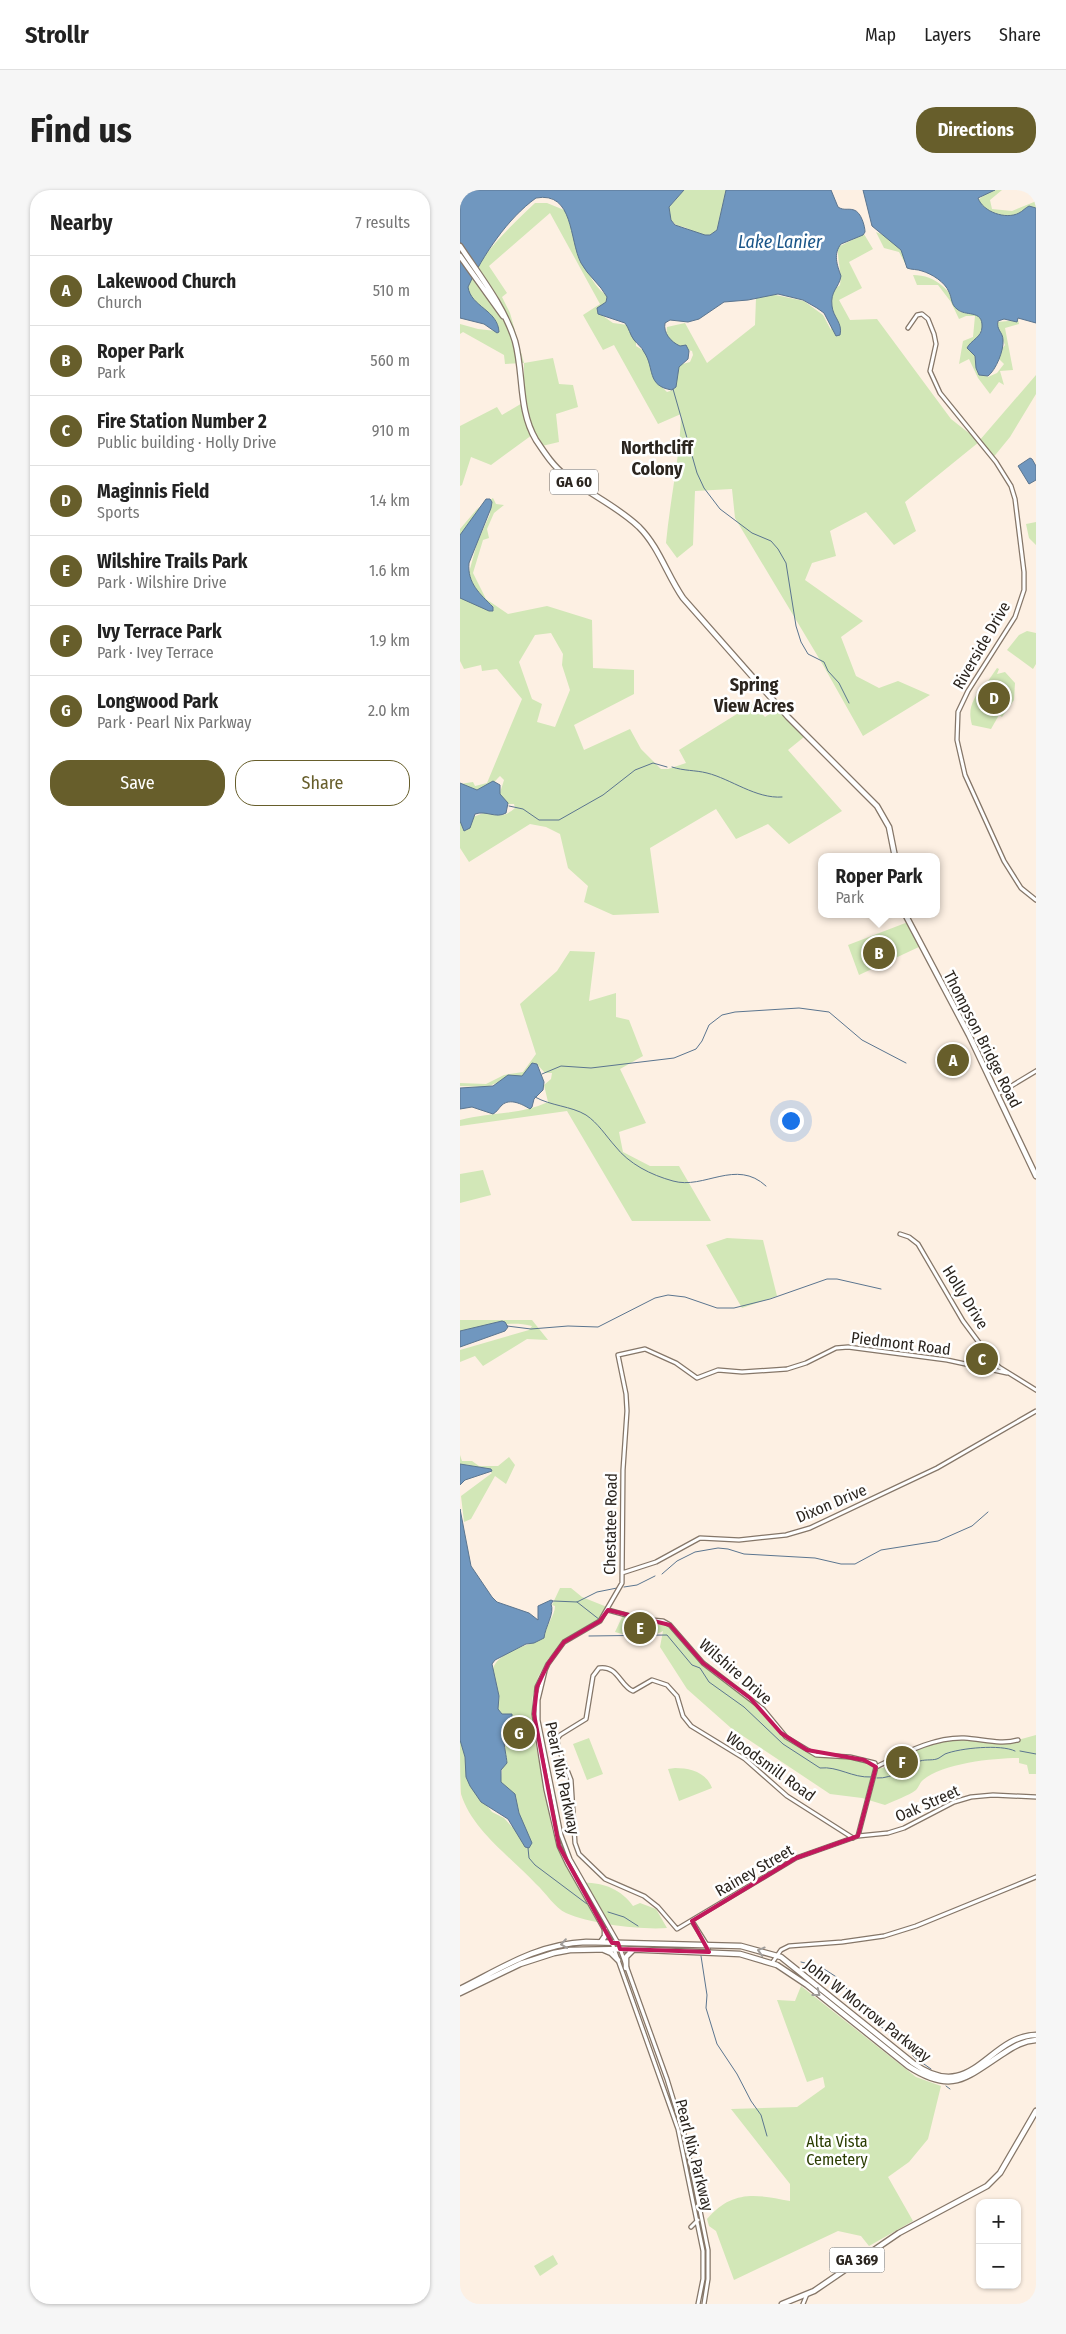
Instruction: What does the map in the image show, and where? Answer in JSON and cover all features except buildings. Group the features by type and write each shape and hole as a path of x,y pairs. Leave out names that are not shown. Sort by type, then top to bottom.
{"main road":[{"name":"GA 60","path":"460,246 477,275"},
{"name":"GA 60","path":"460,256 477,275 502,309 518,355 526,416 536,438 548,457 565,475 630,518 650,540 672,582 688,604 794,724 877,806 889,827 894,853"},
{"name":"Thompson Bridge Road","path":"907,918 998,1094 1036,1176"},
{"path":"600,1942 605,1936 605,1930"},
{"name":"John W Morrow Parkway","path":"460,1989 531,1952 562,1944 600,1942 741,1946 775,1955 812,1980 913,2063 935,2076 953,2077 965,2074 1013,2041 1036,2035"},
{"path":"600,1948 611,1953 618,1960"},
{"name":"John W Morrow Parkway","path":"460,1993 534,1958 570,1950 620,1948 740,1954 772,1963 808,1985 908,2066 922,2075 937,2081 956,2081 969,2077 1018,2044 1036,2040"},
{"path":"626,1968 626,1957 634,1949"},
{"name":"GA 369","path":"782,2304 807,2294 899,2233 981,2191 996,2179 1036,2111"}],"street":[{"name":"Riverside Drive","path":"908,328 917,315 922,314 928,319 936,344 930,372 940,393 996,462 1015,499 1024,572 1024,590 1015,617 968,691 958,712 958,740 965,775 1004,861 1021,888 1036,900"},
{"path":"998,1094 1036,1070"},
{"name":"Holly Drive","path":"900,1234 910,1237 918,1244 963,1321 999,1366 1007,1373 1036,1390"},
{"name":"Piedmont Road","path":"618,1354 644,1349 670,1360 697,1378 718,1370 742,1372 786,1369 806,1363 836,1348 942,1360 994,1369"},
{"name":"Chestatee Road","path":"548,1664 564,1642 600,1621 621,1585 623,1470 627,1411 618,1354"},
{"path":"994,1369 999,1366"},
{"path":"994,1369 1007,1373"},
{"name":"Dixon Drive","path":"622,1573 656,1562 700,1538 739,1540 789,1534 810,1528 937,1468 1036,1411"},
{"name":"Wilshire Drive","path":"608,1610 670,1625 703,1663 763,1709 781,1733 807,1750 823,1756 850,1757 875,1765"},
{"name":"Pearl Nix Parkway","path":"548,1664 537,1687 534,1727 553,1824 568,1865 612,1943 678,2129 698,2220 704,2264 698,2304"},
{"name":"Pearl Nix Parkway","path":"548,1664 538,1700 538,1720 558,1823 570,1859 618,1943 667,2079 686,2141 708,2250 708,2279 704,2304"},
{"name":"Woodsmill Road","path":"692,1921 680,1929 675,1928 651,1901 638,1892 606,1879 578,1852 575,1843 571,1780 557,1740 560,1735 584,1722 589,1706 594,1674 600,1668 615,1673 631,1690 637,1690 652,1680 667,1685 677,1696 682,1713 689,1725 745,1760 788,1796 853,1838"},
{"path":"858,1836 875,1765 918,1748 956,1738 1007,1743 1018,1740"},
{"name":"Oak Street","path":"858,1836 888,1833 904,1828 954,1802 971,1797 996,1795 1036,1797"},
{"name":"Rainey Street","path":"692,1921 792,1860 858,1836"},
{"path":"772,1963 775,1955 790,1946 849,1941 896,1933 1036,1877"},
{"path":"697,1918 698,1930"},
{"path":"692,1921 707,1945 709,1952"},
{"path":"691,2227 698,2220"},
{"path":"803,2304 807,2294"}],"highlighted area":[{"path":"608,1610 670,1625 703,1663 750,1698 781,1733 807,1750 864,1760 876,1767 858,1836 796,1858 692,1921 709,1952 620,1949 618,1943 612,1943 559,1846 534,1714 537,1687 548,1664 564,1642 600,1621"}],"green space":[{"path":"684,190 726,190 717,230 713,233 709,235 700,234 674,223 669,207"},
{"path":"990,190 1002,190 990,200 992,209 1012,211 1034,202 1036,190 1036,210 1019,217 991,215 977,201"},
{"path":"535,203 547,203 569,212 588,271 601,291 610,298 603,316 613,323 628,325 636,339 636,346 651,355 657,382 667,392 673,390 679,365 690,362 693,355 692,351 680,348 666,336 667,327 685,323 707,363 755,325 756,298 771,294 804,301 823,315 831,330 832,291 840,285 838,247 864,234 873,249 849,262 862,288 839,300 850,320 877,319 951,419 979,441 1036,375 1036,394 1010,437 992,459 979,442 905,502 916,531 894,545 866,512 830,531 836,556 812,563 805,580 863,621 841,637 856,676 879,688 898,681 930,695 863,736 735,518 732,489 695,491 693,545 677,558 666,543 679,446 681,414 658,424 614,345 603,350 583,315 600,304 550,213 489,266 507,293 502,297 510,313 524,363 505,364 504,355 463,332 460,334 460,324 496,331 468,302 469,283 489,250"},
{"path":"876,232 888,237 897,244 903,253 906,265 899,252 884,248"},
{"path":"913,275 936,281 953,297 960,312 980,314 984,322 975,354 980,371 988,377 997,373 1004,364 996,356 1005,345 998,330 998,322 1018,320 1019,324 1005,328 1013,370 1000,371 1004,385 999,382 990,394 978,378 969,359 959,364 963,341 973,337 975,316 966,316 959,319 951,302 938,285 917,285"},
{"path":"553,358 559,384 573,385 578,407 556,414 559,442 542,446 532,435 491,465 471,457 462,485 460,486 460,426 497,407 502,415 524,402 524,363"},
{"path":"493,498 496,504 504,505 494,513 487,529 489,538 483,540 473,573 486,599 508,614 547,606 592,620 593,668 634,670 634,694 574,725 584,750 630,729 641,749 661,769 668,769 686,763 679,750 753,704 765,717 778,708 804,737 788,750 842,811 789,844 768,824 736,839 716,809 650,848 659,913 613,915 584,902 588,886 568,868 560,834 546,827 530,824 469,862 460,848 460,811 468,819 486,812 494,815 505,815 515,808 514,804 504,804 498,799 504,780 500,776 484,792 460,788 460,784 473,782 475,786 487,783 522,699 497,669 482,671 481,665 464,669 460,661 460,595 464,591 477,543 490,514 489,508 460,541 460,529 477,509","holes":["551,633 563,654 562,665 570,690 555,727 537,722 542,704 532,699 519,662 535,635"]},
{"path":"1036,522 1036,545 1029,538 1026,524"},
{"path":"1027,631 1036,633 1036,664 1033,669 1007,650 1019,635"},
{"path":"997,668 999,669 997,674 1005,672 1015,683 1014,700 1002,717 999,715 991,729 972,725 970,713 974,699 983,684 986,684"},
{"path":"908,922 921,946 859,975 848,945"},
{"path":"570,951 595,952 589,1001 616,993 616,1017 629,1020 643,1056 620,1069 646,1123 619,1132 623,1152 650,1166 679,1166 711,1221 632,1221 567,1111 460,1126 460,1120 471,1117 527,1109 548,1102 544,1085 551,1079 552,1073 545,1073 536,1063 529,1072 516,1080 510,1077 487,1087 460,1086 460,1083 486,1084 504,1075 523,1072 536,1054 520,1004 557,971"},
{"path":"483,1170 491,1195 460,1203 460,1174"},
{"path":"727,1238 763,1240 777,1296 742,1308 706,1245"},
{"path":"460,1320 532,1320 548,1340 527,1339 483,1366 475,1356 460,1362 460,1350 529,1330 532,1326 505,1324 460,1333"},
{"path":"460,1455 462,1461 472,1461 479,1466 498,1466 509,1457 515,1465 506,1484 495,1476 471,1519 464,1522 461,1496 492,1473 488,1470 475,1470 460,1464"},
{"path":"560,1588 571,1588 582,1597 607,1607 598,1621 573,1634 548,1659 538,1677 532,1699 532,1725 552,1830 566,1866 576,1883 601,1884 622,1894 633,1906 640,1903 656,1909 667,1928 630,1927 602,1923 576,1917 562,1911 483,1831 466,1807 461,1794 460,1718 476,1792 492,1812 504,1818 512,1827 523,1831 515,1795 501,1782 505,1749 502,1729 512,1714 502,1714 498,1709 499,1696 493,1670 486,1670 493,1669 496,1663 507,1654 544,1638 555,1610 555,1606 552,1605"},
{"path":"623,1615 660,1622 664,1625 665,1621 696,1656 720,1677 765,1709 780,1732 817,1755 844,1756 872,1762 876,1767 883,1768 918,1748 942,1741 956,1738 1007,1743 1036,1735 1036,1774 1029,1774 1027,1765 1019,1763 1019,1758 996,1759 943,1769 923,1780 913,1792 885,1805 862,1798 830,1794 731,1728 687,1689 660,1647 663,1631 652,1635 639,1636 615,1632"},
{"path":"589,1738 603,1774 587,1780 573,1744"},
{"path":"675,1768 697,1772 706,1778 712,1788 679,1801 668,1769"},
{"name":"Alta Vista Cemetery","path":"801,1986 916,2077 941,2086 928,2139 909,2162 888,2177 913,2221 869,2246 861,2236 838,2231 734,2280 716,2231 709,2226 707,2219 726,2203 745,2196 790,2201 790,2184 731,2109 797,2107 825,2087 823,2077 807,2082 777,2000 795,2001"},
{"path":"553,2255 558,2264 540,2276 534,2266"}],"water":[{"name":"Lake Lanier","path":"460,190 684,190 669,207 671,220 675,225 710,235 717,230 726,190 831,190 838,207 854,210 859,213 865,232 863,235 841,244 836,256 841,276 833,293 832,301 833,310 841,331 840,335 836,336 824,313 803,300 778,294 748,300 724,302 699,319 688,322 670,320 665,323 666,334 671,340 680,346 686,345 689,351 688,359 679,367 676,387 672,390 658,385 652,376 647,358 625,323 598,314 597,308 606,302 607,297 581,263 564,209 557,202 548,198 536,198 506,227 481,262 468,287 474,299 494,318 499,332 497,333 484,324 460,318"},
{"path":"863,190 995,190 978,198 990,211 1008,216 1014,215 1029,206 1036,208 1036,323 1018,318 1017,322 1004,319 998,321 1003,344 997,365 988,376 979,375 975,356 967,348 982,330 980,318 973,314 964,313 955,307 947,288 938,279 926,272 907,268 901,250 872,226"},
{"path":"1030,458 1036,466 1036,480 1029,484 1018,466"},
{"path":"486,499 490,499 492,502 491,508 469,563 469,570 475,588 493,607 493,611 460,598 460,535"},
{"path":"493,781 500,785 500,794 508,803 506,813 502,815 475,814 470,828 464,831 460,821 460,783 477,790"},
{"path":"532,1063 537,1064 544,1082 543,1090 534,1099 530,1109 520,1104 509,1102 502,1105 493,1114 472,1107 460,1109 460,1088 493,1086 508,1075 522,1076"},
{"path":"502,1321 508,1327 505,1331 460,1347 460,1331"},
{"path":"460,1464 491,1469 492,1471 465,1480 460,1485"},
{"path":"460,1509 471,1566 497,1602 529,1613 538,1620 538,1606 551,1600 553,1601 551,1604 551,1616 544,1638 534,1643 526,1644 495,1660 492,1664 499,1696 498,1709 502,1714 512,1714 512,1717 505,1724 504,1730 507,1763 501,1770 501,1782 515,1794 519,1813 532,1843 529,1848 525,1847 508,1819 481,1802 466,1777 465,1757 460,1740"}],"waterway":[{"path":"673,389 697,473 704,488 720,509 752,533 771,541 778,549 786,563 796,626 801,642 808,654 824,662 828,671 839,683 849,703"},
{"path":"509,806 523,809 539,820 559,820 603,795 635,770 653,763 667,767"},
{"path":"672,767 707,773 753,792 772,797 782,797"},
{"path":"542,1074 561,1066 591,1068 674,1058 696,1049 709,1025 722,1015 735,1012 799,1008 829,1012 862,1040 906,1063"},
{"path":"535,1097 586,1115 627,1158 657,1176 685,1183 732,1174 743,1175 755,1178 766,1186"},
{"path":"507,1326 531,1329 568,1326 598,1327 655,1298 668,1295 685,1297 717,1308 734,1308 770,1299 827,1279 837,1279 881,1289"},
{"path":"662,1574 677,1561 695,1552 718,1548 744,1554 815,1558 841,1564 855,1564 881,1550 938,1541 972,1526 988,1512"},
{"path":"624,1587 637,1585 655,1576"},
{"path":"553,1601 577,1602 597,1592 617,1588"},
{"path":"577,1602 600,1620"},
{"path":"589,1636 667,1635 692,1665 700,1668 709,1682 744,1707 783,1744 820,1768 871,1777"},
{"path":"877,1778 894,1775 920,1761 937,1759 945,1754 960,1750 991,1747 1015,1751"},
{"path":"1020,1751 1036,1754"},
{"path":"528,1848 529,1858 535,1865 587,1904"},
{"path":"608,1912 624,1917 638,1926"},
{"path":"701,1956 707,1995 706,2008 717,2044 761,2115 767,2136"},
{"path":"801,1962 821,1967 838,1978 874,2022 905,2043 914,2057 931,2069"},
{"path":"946,2086 950,2089"}],"place":[{"name":"Maginnis Field","path":"994,698"},
{"name":"Roper Park","path":"879,953"},
{"name":"Lakewood Church","path":"953,1060"},
{"name":"Fire Station Number 2","path":"982,1359"},
{"name":"Wilshire Trails Park","path":"640,1628"},
{"name":"Longwood Park","path":"519,1733"},
{"name":"Ivy Terrace Park","path":"902,1762"}],"district":[{"name":"Northcliff Colony","path":"657,458"},
{"name":"Spring View Acres","path":"754,695"}]}
